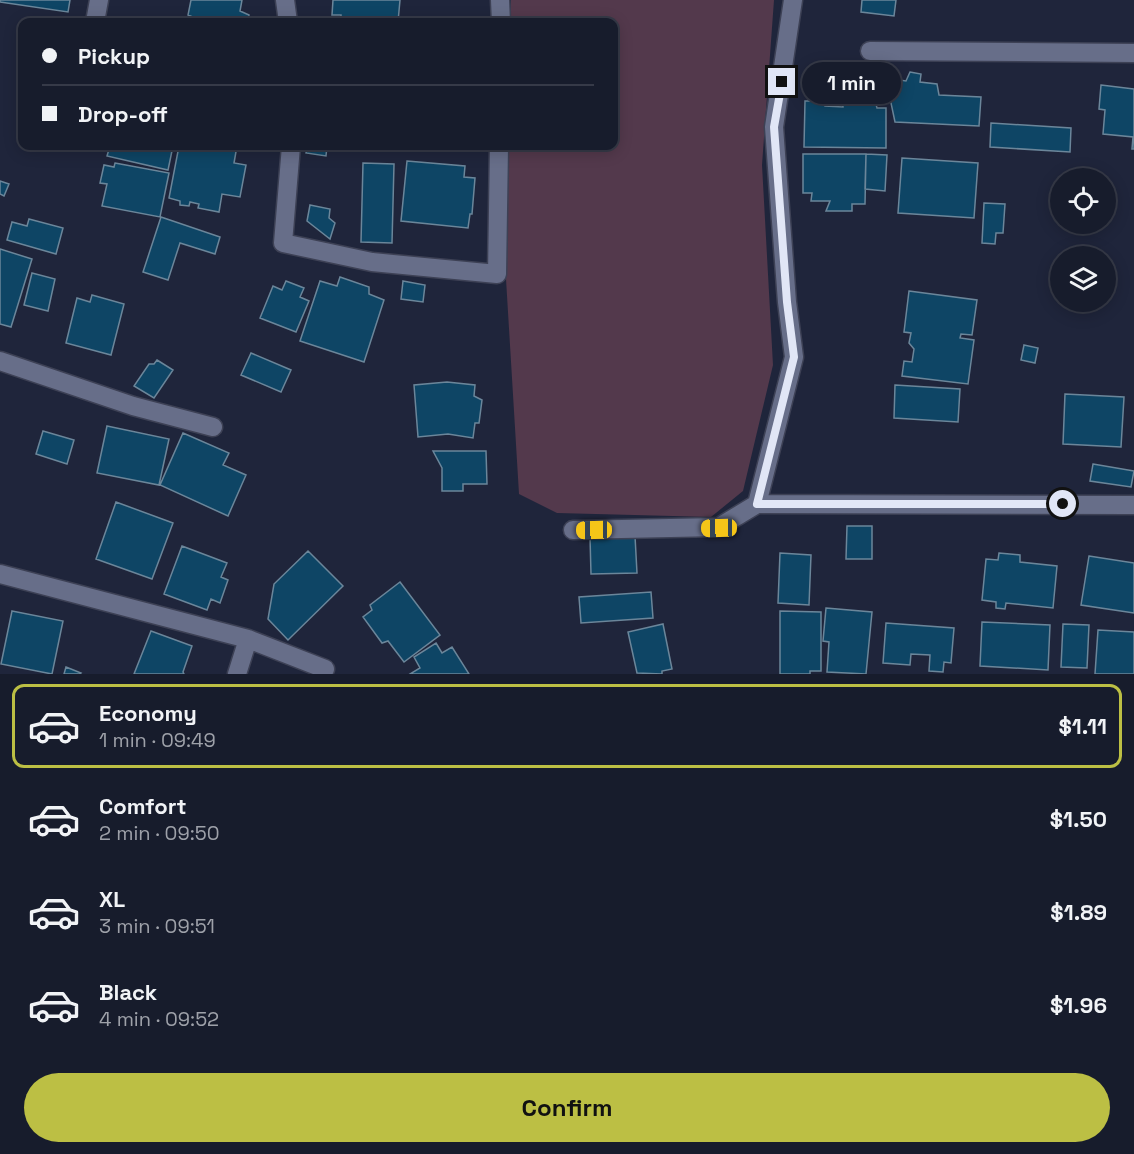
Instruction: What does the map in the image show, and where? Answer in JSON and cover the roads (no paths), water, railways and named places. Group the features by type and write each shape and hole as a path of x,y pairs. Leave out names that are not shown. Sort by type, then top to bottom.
{"street":[{"path":"96,18 99,0"},
{"path":"285,0 287,18"},
{"path":"500,0 501,18"},
{"path":"757,504 794,357 787,302 774,127 793,0"},
{"path":"870,51 1134,53"},
{"path":"291,150 283,243 372,262 497,274 499,150"},
{"path":"0,361 133,406 213,427"},
{"path":"573,530 719,528 757,504 1134,504"},
{"path":"0,574 248,639 324,669"},
{"path":"237,674 248,639"}]}
